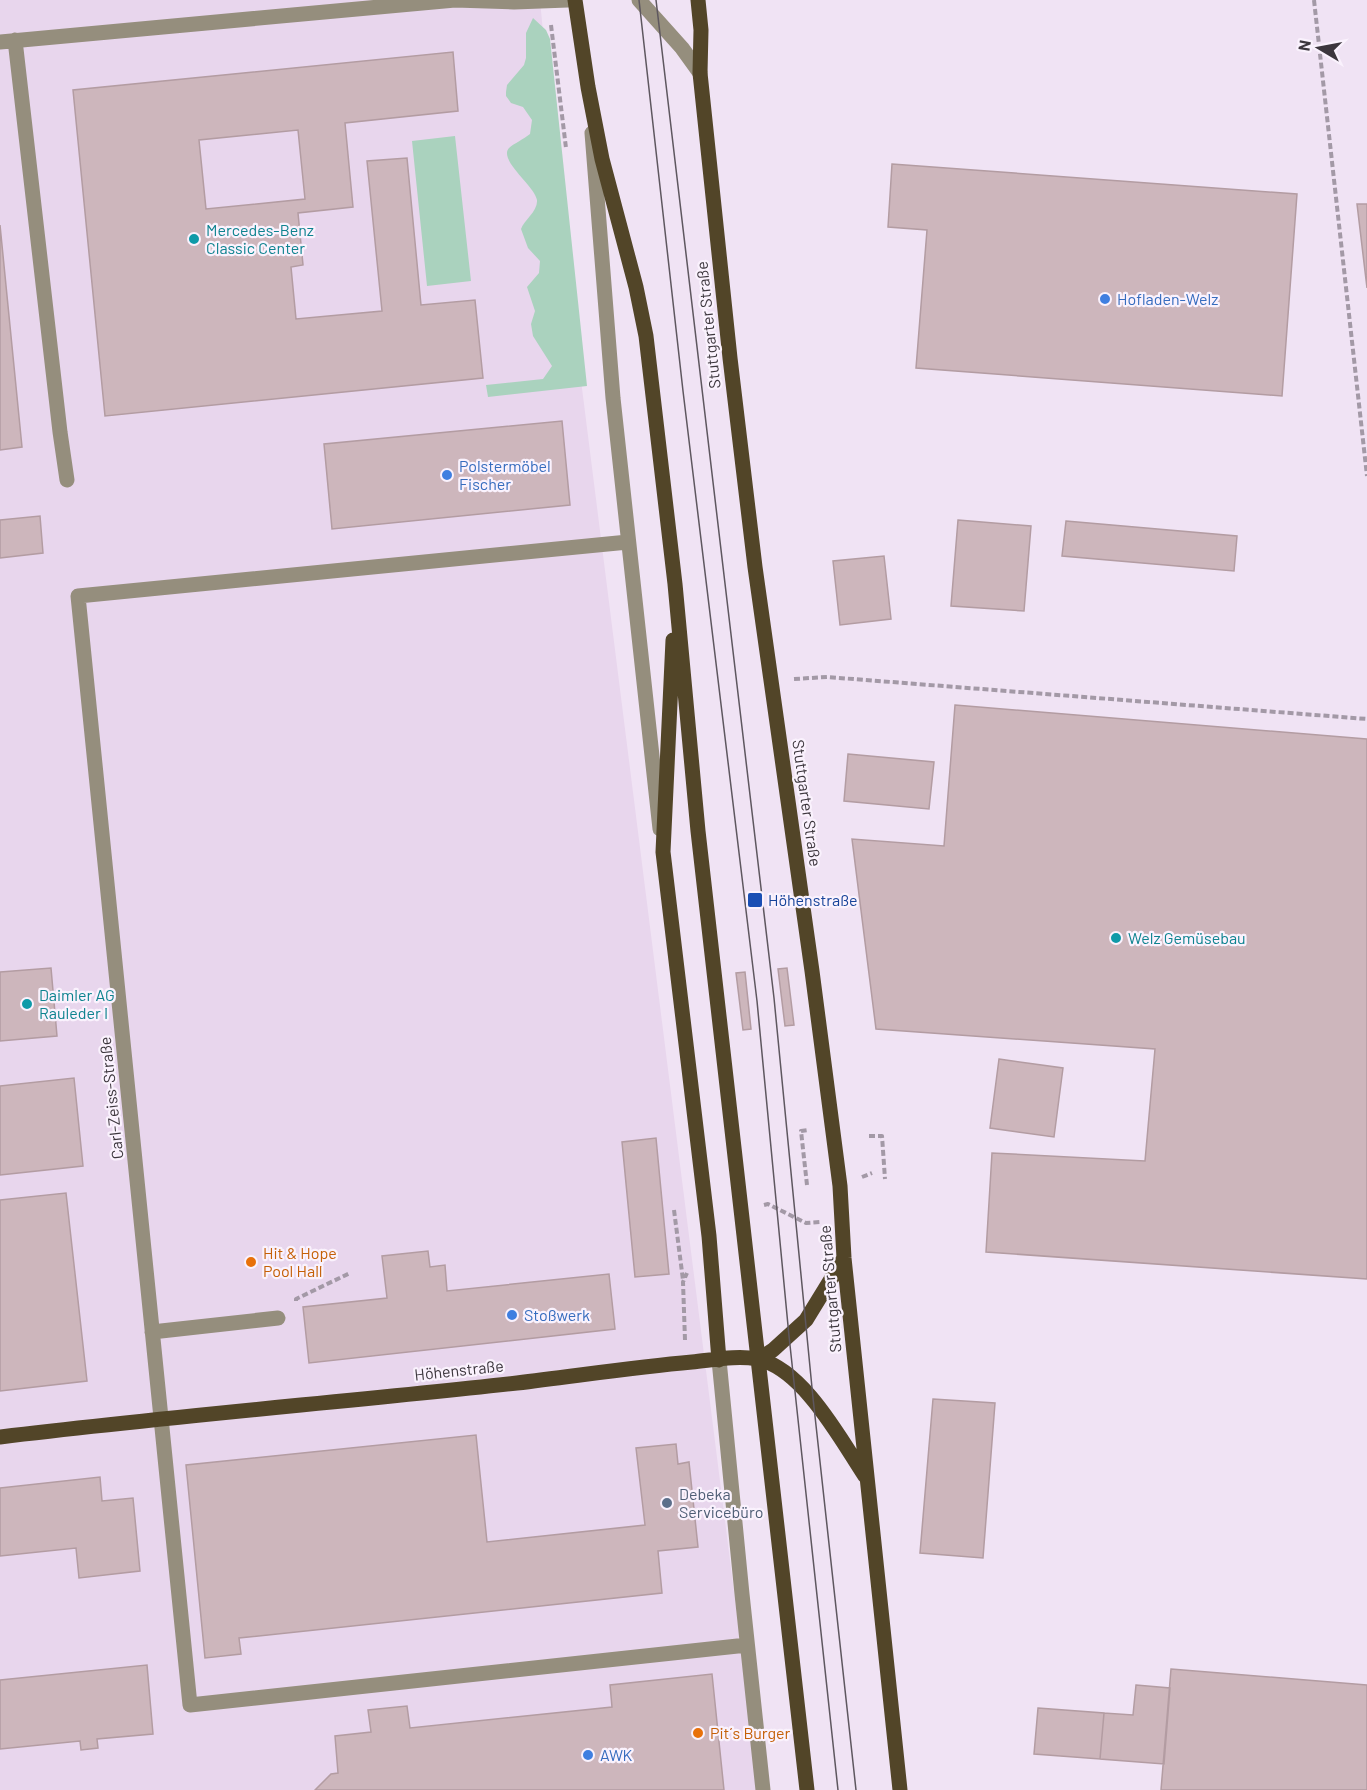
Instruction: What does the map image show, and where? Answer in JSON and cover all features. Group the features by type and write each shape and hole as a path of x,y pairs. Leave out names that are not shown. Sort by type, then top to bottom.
{"main road":[{"path":"575,0 602,159 636,287 646,336 675,584 698,831 807,1790"},
{"name":"Stuttgarter Straße","path":"698,0 701,30 700,73 731,370 755,567 840,1186 844,1258 900,1790"},
{"path":"675,584 663,852 708,1236 719,1360"},
{"path":"758,1359 773,1350 806,1320 844,1258"},
{"path":"758,1359 793,1380 813,1398 867,1479"},
{"name":"Höhenstraße","path":"0,1437 686,1363 758,1359"}],"street":[{"path":"67,480 8,41 455,0 514,2 568,0"},
{"path":"639,0 682,48 700,73"},
{"path":"588,87 613,398 663,852"},
{"name":"Carl-Zeiss-Straße","path":"628,542 78,596 190,1705 747,1645"},
{"path":"152,1332 278,1318"},
{"path":"719,1360 763,1790"}],"path":[{"path":"1314,0 1367,476"},
{"path":"772,682 827,677 1367,719"},
{"path":"802,1136 807,1185"},
{"path":"868,1136 882,1136 885,1179"},
{"path":"763,1205 768,1204 806,1223 821,1222"},
{"path":"674,1210 683,1282 686,1363"},
{"path":"683,1282 690,1267"},
{"path":"278,1318 297,1316 296,1299 350,1273"}],"shaded area":[{"path":"0,0 540,0 561,222 759,1790 0,1790"}],"green space":[{"path":"533,18 546,30 550,39 587,386 488,397 486,385 543,379 552,366 533,336 531,324 535,311 527,287 539,273 540,261 528,248 521,229 535,208 537,200 535,194 512,166 507,153 511,146 530,134 532,120 523,107 511,103 506,92 507,85 524,65 526,33"},
{"path":"455,136 471,281 427,286 412,141"}],"building":[{"name":"Mercedes-Benz Classic Center","path":"453,52 458,111 345,123 353,207 298,213 303,265 291,267 296,319 382,311 367,161 407,158 421,305 475,300 483,378 105,416 73,90","holes":["298,130 305,199 206,209 199,140"]},
{"name":"Hofladen-Welz","path":"892,164 1297,194 1282,396 916,368 927,230 888,227"},
{"path":"1357,204 1367,204 1367,288"},
{"path":"0,225 22,447 0,450"},
{"name":"Polstermöbel Fischer","path":"562,421 570,505 332,529 324,444"},
{"path":"40,516 43,553 0,558 0,520"},
{"path":"958,520 1031,526 1024,611 951,606"},
{"path":"1066,521 1237,536 1234,571 1062,556"},
{"path":"884,556 891,619 840,625 833,561"},
{"name":"Welz Gemüsebau","path":"955,705 1367,739 1367,1279 986,1252 992,1153 1145,1161 1155,1049 876,1029 852,839 944,846"},
{"path":"848,754 934,762 929,809 844,801"},
{"name":"Daimler AG Rauleder I","path":"51,968 57,1036 0,1041 0,972"},
{"path":"787,968 794,1025 785,1026 778,969"},
{"path":"745,972 751,1029 743,1030 736,973"},
{"path":"999,1059 1063,1068 1054,1137 990,1128"},
{"path":"74,1078 83,1166 0,1175 0,1086"},
{"path":"656,1138 669,1274 635,1277 622,1142"},
{"path":"66,1193 87,1381 0,1391 0,1200"},
{"path":"428,1251 430,1267 445,1265 447,1291 609,1274 615,1329 309,1363 303,1307 387,1298 382,1256"},
{"path":"933,1399 995,1403 983,1558 920,1553"},
{"path":"476,1435 487,1542 645,1525 636,1448 676,1444 678,1464 689,1462 698,1547 658,1551 662,1593 239,1638 241,1654 205,1658 186,1465"},
{"path":"100,1477 102,1501 133,1498 140,1571 79,1578 76,1548 0,1556 0,1488"},
{"path":"147,1665 153,1734 97,1739 98,1748 81,1750 80,1741 0,1749 0,1680"},
{"path":"1171,1669 1367,1685 1367,1790 1161,1790"},
{"path":"712,1674 724,1790 315,1790 331,1774 338,1773 335,1736 371,1732 368,1710 407,1706 410,1728 612,1707 610,1685"},
{"path":"1136,1685 1170,1688 1164,1764 1100,1759 1104,1713 1133,1715"},
{"path":"1038,1708 1104,1713 1100,1759 1034,1754"}],"tram line":[{"path":"639,0 683,391 757,1001 789,1336 838,1790"},
{"path":"656,0 774,998 813,1398 856,1790"}],"place":[{"name":"Mercedes-Benz Classic Center","path":"194,239"},
{"name":"Hofladen-Welz","path":"1105,299"},
{"name":"Polstermöbel Fischer","path":"447,475"},
{"name":"Höhenstraße","path":"755,900"},
{"name":"Welz Gemüsebau","path":"1116,938"},
{"name":"Daimler AG Rauleder I","path":"27,1004"},
{"name":"Hit & Hope Pool Hall","path":"251,1262"},
{"name":"Stoßwerk","path":"512,1315"},
{"name":"Debeka Servicebüro","path":"667,1503"},
{"name":"Pit´s Burger","path":"698,1733"},
{"name":"AWK","path":"588,1755"}]}
